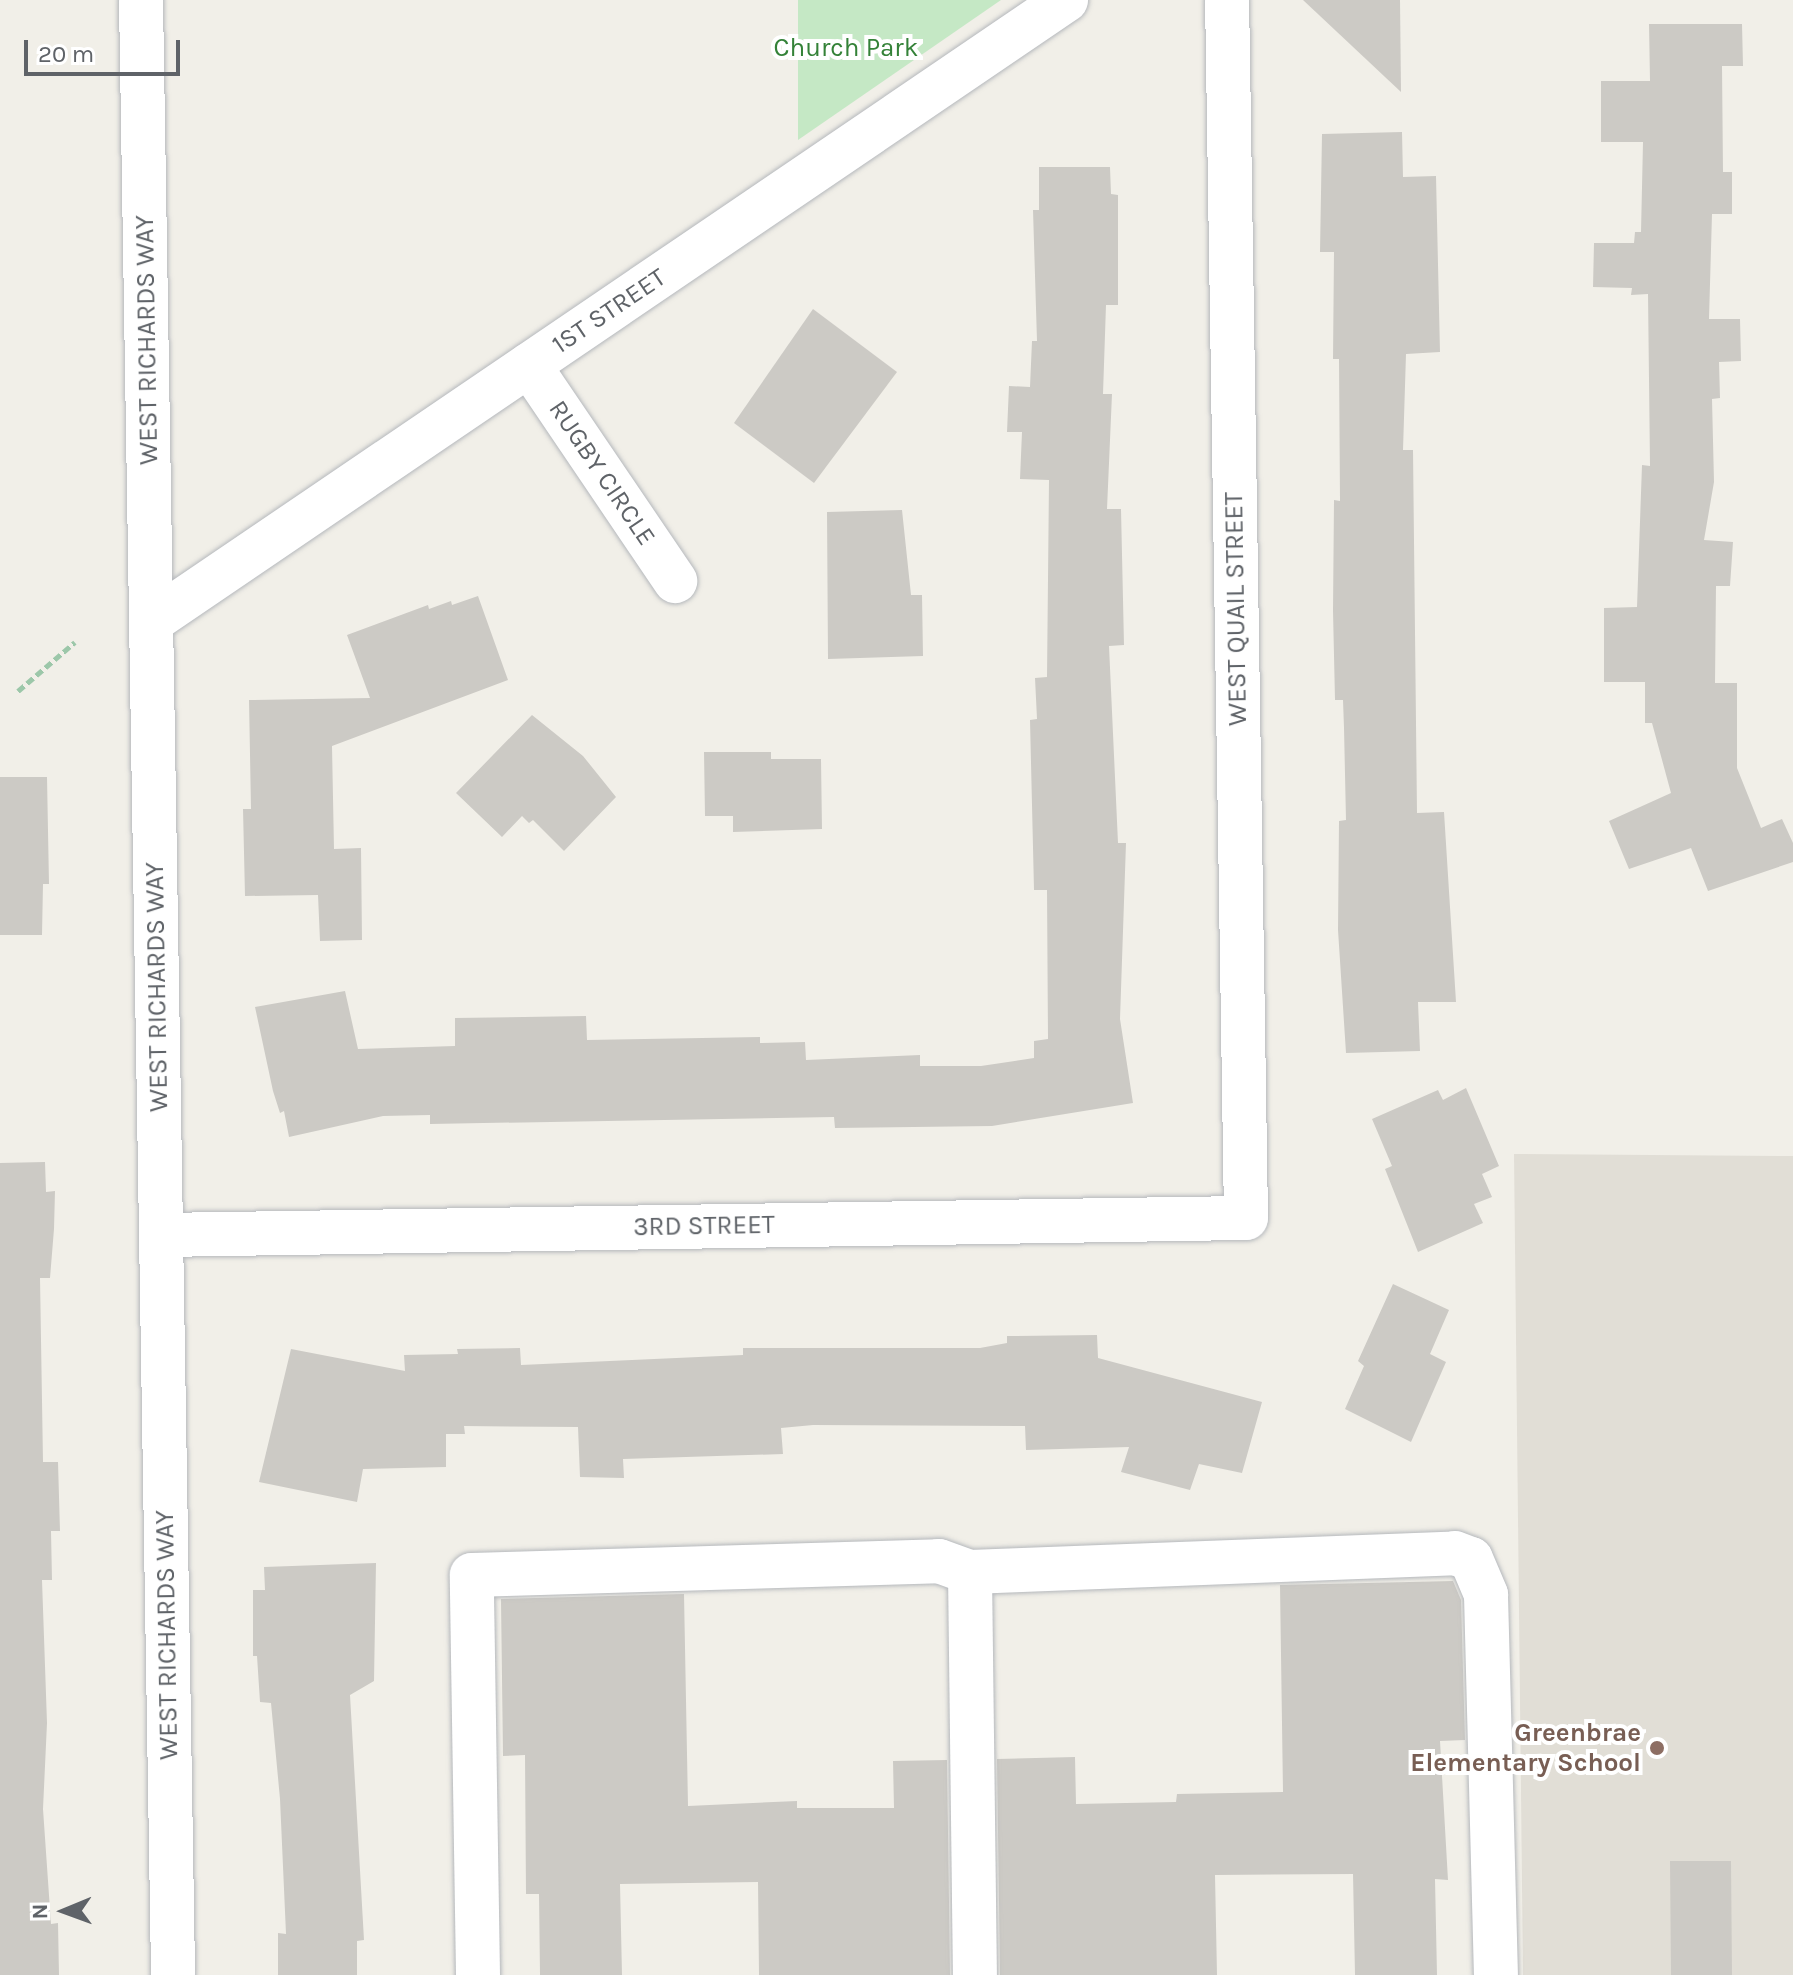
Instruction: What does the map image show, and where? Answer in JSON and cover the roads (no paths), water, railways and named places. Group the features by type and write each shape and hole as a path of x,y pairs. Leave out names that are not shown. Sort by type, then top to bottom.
{"street":[{"name":"WEST RICHARDS WAY","path":"141,0 173,1975"},
{"name":"1ST STREET","path":"152,621 1066,0"},
{"name":"WEST QUAIL STREET","path":"1227,0 1246,1218"},
{"name":"RUGBY CIRCLE","path":"529,365 675,581"},
{"name":"3RD STREET","path":"161,1235 1246,1218"},
{"path":"478,1975 472,1575 939,1561 970,1572 1455,1553 1471,1559 1486,1595 1496,1975"},
{"path":"970,1572 975,1975"}],"place":[{"name":"Greenbrae Elementary School","path":"1657,1748"}],"park label":[{"name":"Church Park","path":"846,48"}]}
